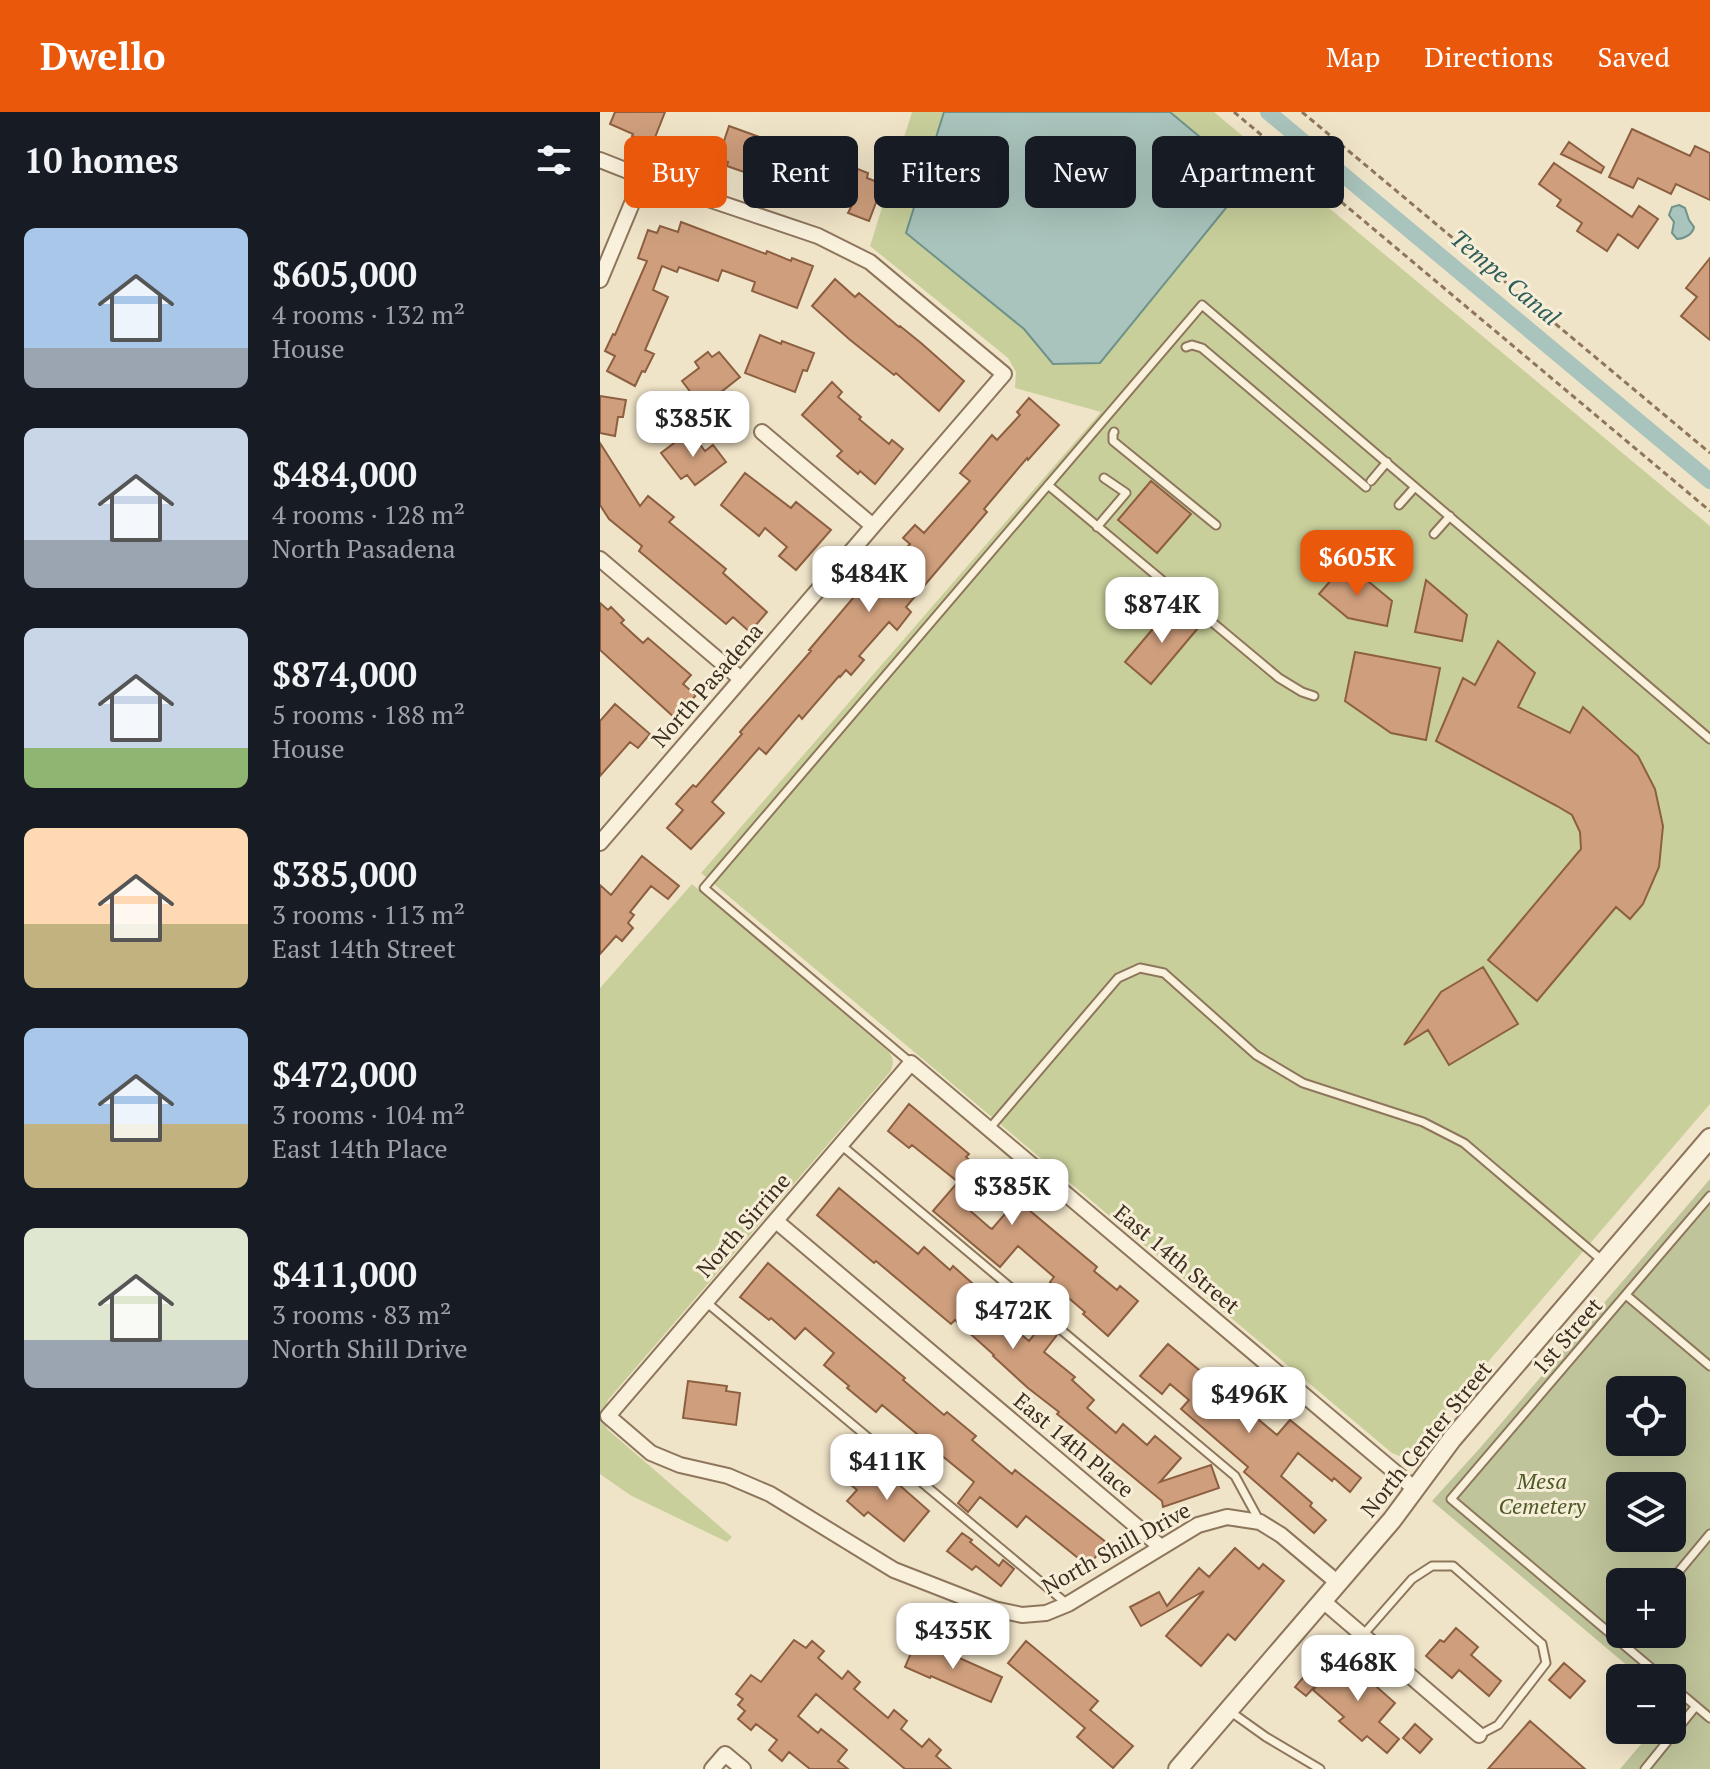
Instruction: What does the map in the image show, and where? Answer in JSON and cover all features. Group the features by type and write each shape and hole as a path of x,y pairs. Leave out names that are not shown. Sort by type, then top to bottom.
{"street":[{"path":"600,160 624,169"},
{"name":"North Pasadena","path":"600,843 1004,374 870,262 818,236 727,205"},
{"path":"600,280 630,208"},
{"path":"762,432 873,526"},
{"path":"600,559 741,679"},
{"name":"East 14th Street","path":"911,1063 1415,1489"},
{"name":"North Sirrine","path":"608,1416 911,1063"},
{"name":"North Center Street","path":"1178,1769 1392,1520 1452,1439 1710,1138"},
{"name":"East 14th Place","path":"776,1221 1161,1547"},
{"name":"North Shill Drive","path":"608,1416 651,1453 680,1465 728,1476 770,1494 894,1570 994,1609 1022,1615 1046,1613 1068,1604 1198,1525 1227,1517 1260,1522"},
{"path":"1260,1522 1281,1535 1338,1583"},
{"path":"1323,1601 1479,1735"},
{"path":"712,1769 725,1754 743,1769"}],"lane":[{"path":"911,1063 704,888 1202,305 1710,739"},
{"path":"1186,347 1202,348 1369,484 1387,462"},
{"path":"1114,432 1113,441 1216,525"},
{"path":"1097,527 1126,493 1104,478"},
{"path":"1048,485 1279,678 1314,696"},
{"path":"1399,505 1415,487"},
{"path":"1434,534 1450,516"},
{"path":"989,1129 1118,978 1140,968 1152,970 1164,973 1256,1055 1303,1083 1423,1122 1464,1143 1604,1262"},
{"path":"841,1145 1235,1476 1260,1522"},
{"name":"1st Street","path":"1606,1630 1451,1499 1710,1196"},
{"path":"1626,1295 1710,1365"},
{"path":"706,1302 1068,1604"},
{"path":"1682,1568 1710,1534"},
{"path":"1363,1635 1412,1579 1432,1566 1453,1566 1542,1644 1546,1663 1498,1725 1479,1735"},
{"path":"1627,1648 1646,1664"},
{"path":"1686,1698 1710,1718"},
{"path":"1645,1769 1696,1706"},
{"path":"1228,1710 1320,1769"}],"path":[{"path":"1234,112 1710,511"},
{"path":"1302,112 1710,453"}],"green space":[{"path":"912,112 1214,112 1243,136 1152,136 1152,208 1329,208 1710,526 1710,1104 1408,1455 1402,1457 1392,1453 701,873 1101,412 1015,388 1016,372 1008,358 870,246 882,208 1009,208 1009,136 904,136"},
{"path":"692,884 889,1052 893,1062 890,1072 608,1400 605,1414 607,1429 732,1537 727,1542 630,1495 600,1474 600,988"},
{"name":"Mesa Cemetery","path":"1710,1179 1710,1769 1620,1769 1641,1744 1686,1744 1686,1664 1625,1664 1606,1648 1686,1648 1686,1568 1606,1568 1606,1648 1432,1501"}],"water":[{"path":"944,112 1170,112 1199,136 1152,136 1152,208 1226,208 1100,363 1053,364 1024,329 906,233 914,208 1009,208 1009,136 936,136"},
{"path":"1679,205 1685,208 1694,227 1688,236 1677,239 1672,233 1674,222 1669,215 1672,207"}],"building":[{"path":"615,112 665,112 656,136 632,136 610,124"},
{"path":"729,126 757,136 743,136 743,172 727,166 726,136"},
{"path":"1632,129 1690,156 1695,146 1710,153 1710,200 1676,184 1671,194 1638,178 1633,188 1609,177"},
{"path":"1569,142 1604,167 1601,173 1561,154"},
{"path":"1554,163 1632,217 1639,206 1658,219 1638,248 1618,234 1607,251 1577,231 1582,223 1557,206 1561,200 1539,184"},
{"path":"858,169 868,173 867,178 874,181 874,208 869,221 848,213 850,208 858,208"},
{"path":"681,222 766,254 767,251 813,266 797,308 752,291 755,282 722,270 718,281 679,267 677,272 662,266 653,290 668,297 645,350 654,354 635,386 607,371 615,356 605,351 647,261 638,258 648,230 657,233 660,226 678,232"},
{"path":"1710,258 1710,340 1681,316 1697,297 1686,288"},
{"path":"835,279 855,297 859,293 964,381 939,411 812,306"},
{"path":"760,335 814,353 807,371 803,370 795,392 745,373"},
{"path":"708,352 712,357 719,352 740,377 702,407 682,381 699,368 695,362"},
{"path":"832,382 842,392 838,397 861,417 859,419 889,444 892,440 903,449 875,484 837,456 842,451 802,415"},
{"path":"600,396 626,400 623,417 618,417 615,436 600,433"},
{"path":"1029,398 1059,425 984,509 987,512 906,607 911,612 897,630 889,622 859,656 864,660 851,675 846,670 839,676 802,719 799,715 766,754 759,748 712,802 724,813 691,849 667,828 683,810 676,804 693,785 696,787 742,734 740,732 875,572 881,576 910,544 903,538 915,525 924,533 970,481 960,473 992,435 997,440 1020,415 1017,412"},
{"path":"690,431 705,451 713,445 726,462 695,485 687,475 681,479 661,453"},
{"path":"600,443 640,506 648,496 674,517 669,522 726,569 723,573 767,612 750,632 733,617 726,624 639,551 642,546 609,519 600,505"},
{"path":"745,473 791,508 796,502 831,530 796,570 779,556 787,547 765,528 759,536 721,505"},
{"path":"1151,481 1191,514 1157,553 1118,520"},
{"path":"1346,563 1392,601 1387,626 1348,618 1319,594"},
{"path":"1426,580 1467,615 1462,641 1415,632"},
{"path":"600,603 608,610 611,607 624,620 621,623 643,643 648,638 691,675 683,684 696,695 676,719 600,650"},
{"path":"1172,606 1198,628 1151,684 1125,662"},
{"path":"1498,641 1535,673 1518,707 1570,733 1583,707 1638,756 1655,789 1663,826 1659,867 1643,904 1630,919 1616,907 1537,1001 1488,960 1581,849 1580,832 1572,815 1436,741 1463,678 1475,685"},
{"path":"1355,652 1440,668 1426,740 1391,733 1345,701"},
{"path":"615,704 650,734 638,748 630,742 600,776 600,721"},
{"path":"642,856 679,886 668,899 651,886 630,912 634,915 628,923 633,928 622,941 616,936 600,954 600,885 611,895"},
{"path":"1483,967 1518,1024 1449,1065 1428,1030 1404,1045 1441,992"},
{"path":"909,1104 969,1154 966,1157 996,1183 987,1194 982,1190 967,1208 990,1228 1017,1200 1097,1267 1094,1271 1117,1290 1120,1286 1138,1301 1108,1336 1050,1282 1054,1277 1018,1246 1000,1267 933,1211 958,1182 912,1145 909,1148 888,1131"},
{"path":"839,1188 918,1254 924,1247 950,1270 953,1266 981,1291 976,1296 993,1311 988,1318 1010,1337 1016,1330 1029,1341 1043,1324 1057,1335 1044,1352 1075,1377 1072,1380 1094,1400 1087,1408 1116,1433 1123,1424 1147,1445 1155,1436 1181,1458 1160,1482 1211,1465 1219,1488 1163,1507 1162,1501 1057,1414 1059,1412 1028,1388 955,1320 951,1324 817,1215"},
{"path":"768,1263 905,1378 903,1380 944,1415 947,1412 976,1436 972,1440 1012,1474 1015,1470 1107,1543 1088,1566 1026,1516 1017,1527 980,1497 968,1512 958,1503 974,1482 941,1455 937,1460 919,1444 923,1439 882,1405 876,1412 847,1388 849,1386 824,1365 834,1353 805,1328 795,1339 740,1297"},
{"path":"1168,1344 1277,1435 1290,1420 1361,1478 1350,1492 1298,1453 1281,1476 1326,1520 1314,1533 1244,1472 1248,1467 1181,1409 1189,1400 1170,1384 1162,1394 1140,1376"},
{"path":"688,1381 727,1386 726,1391 740,1393 736,1425 683,1418"},
{"path":"872,1461 929,1511 904,1541 868,1512 864,1516 847,1501 857,1490 851,1485"},
{"path":"962,1533 999,1566 1003,1560 1014,1569 1001,1586 976,1566 972,1570 947,1551"},
{"path":"1235,1548 1259,1569 1263,1564 1284,1581 1235,1640 1228,1634 1201,1666 1166,1636 1204,1591 1141,1626 1130,1607 1159,1592 1167,1606 1199,1568 1209,1577"},
{"path":"1456,1628 1478,1647 1471,1655 1501,1681 1489,1696 1459,1670 1452,1678 1426,1656"},
{"path":"917,1639 1002,1677 991,1702 905,1667"},
{"path":"794,1640 806,1648 812,1641 824,1651 818,1658 842,1679 848,1671 860,1682 854,1689 888,1718 894,1710 907,1721 901,1729 922,1747 929,1739 941,1750 936,1756 951,1769 905,1769 816,1694 798,1716 818,1733 821,1729 847,1750 838,1761 848,1769 810,1769 789,1752 782,1761 769,1750 777,1740 756,1724 751,1730 738,1719 745,1711 738,1705 743,1699 736,1694 751,1675 761,1682"},
{"path":"1026,1641 1098,1701 1090,1710 1133,1746 1113,1768 1077,1737 1085,1728 1008,1663"},
{"path":"1342,1656 1395,1703 1379,1722 1399,1739 1387,1753 1367,1736 1362,1741 1339,1721 1344,1717 1313,1690"},
{"path":"1564,1663 1585,1681 1570,1698 1549,1680"},
{"path":"1307,1673 1318,1683 1306,1696 1295,1687"},
{"path":"1530,1721 1585,1769 1488,1769"},
{"path":"1415,1724 1432,1739 1420,1753 1403,1738"}],"waterway":[{"name":"Tempe Canal","path":"1268,112 1710,481"}]}
